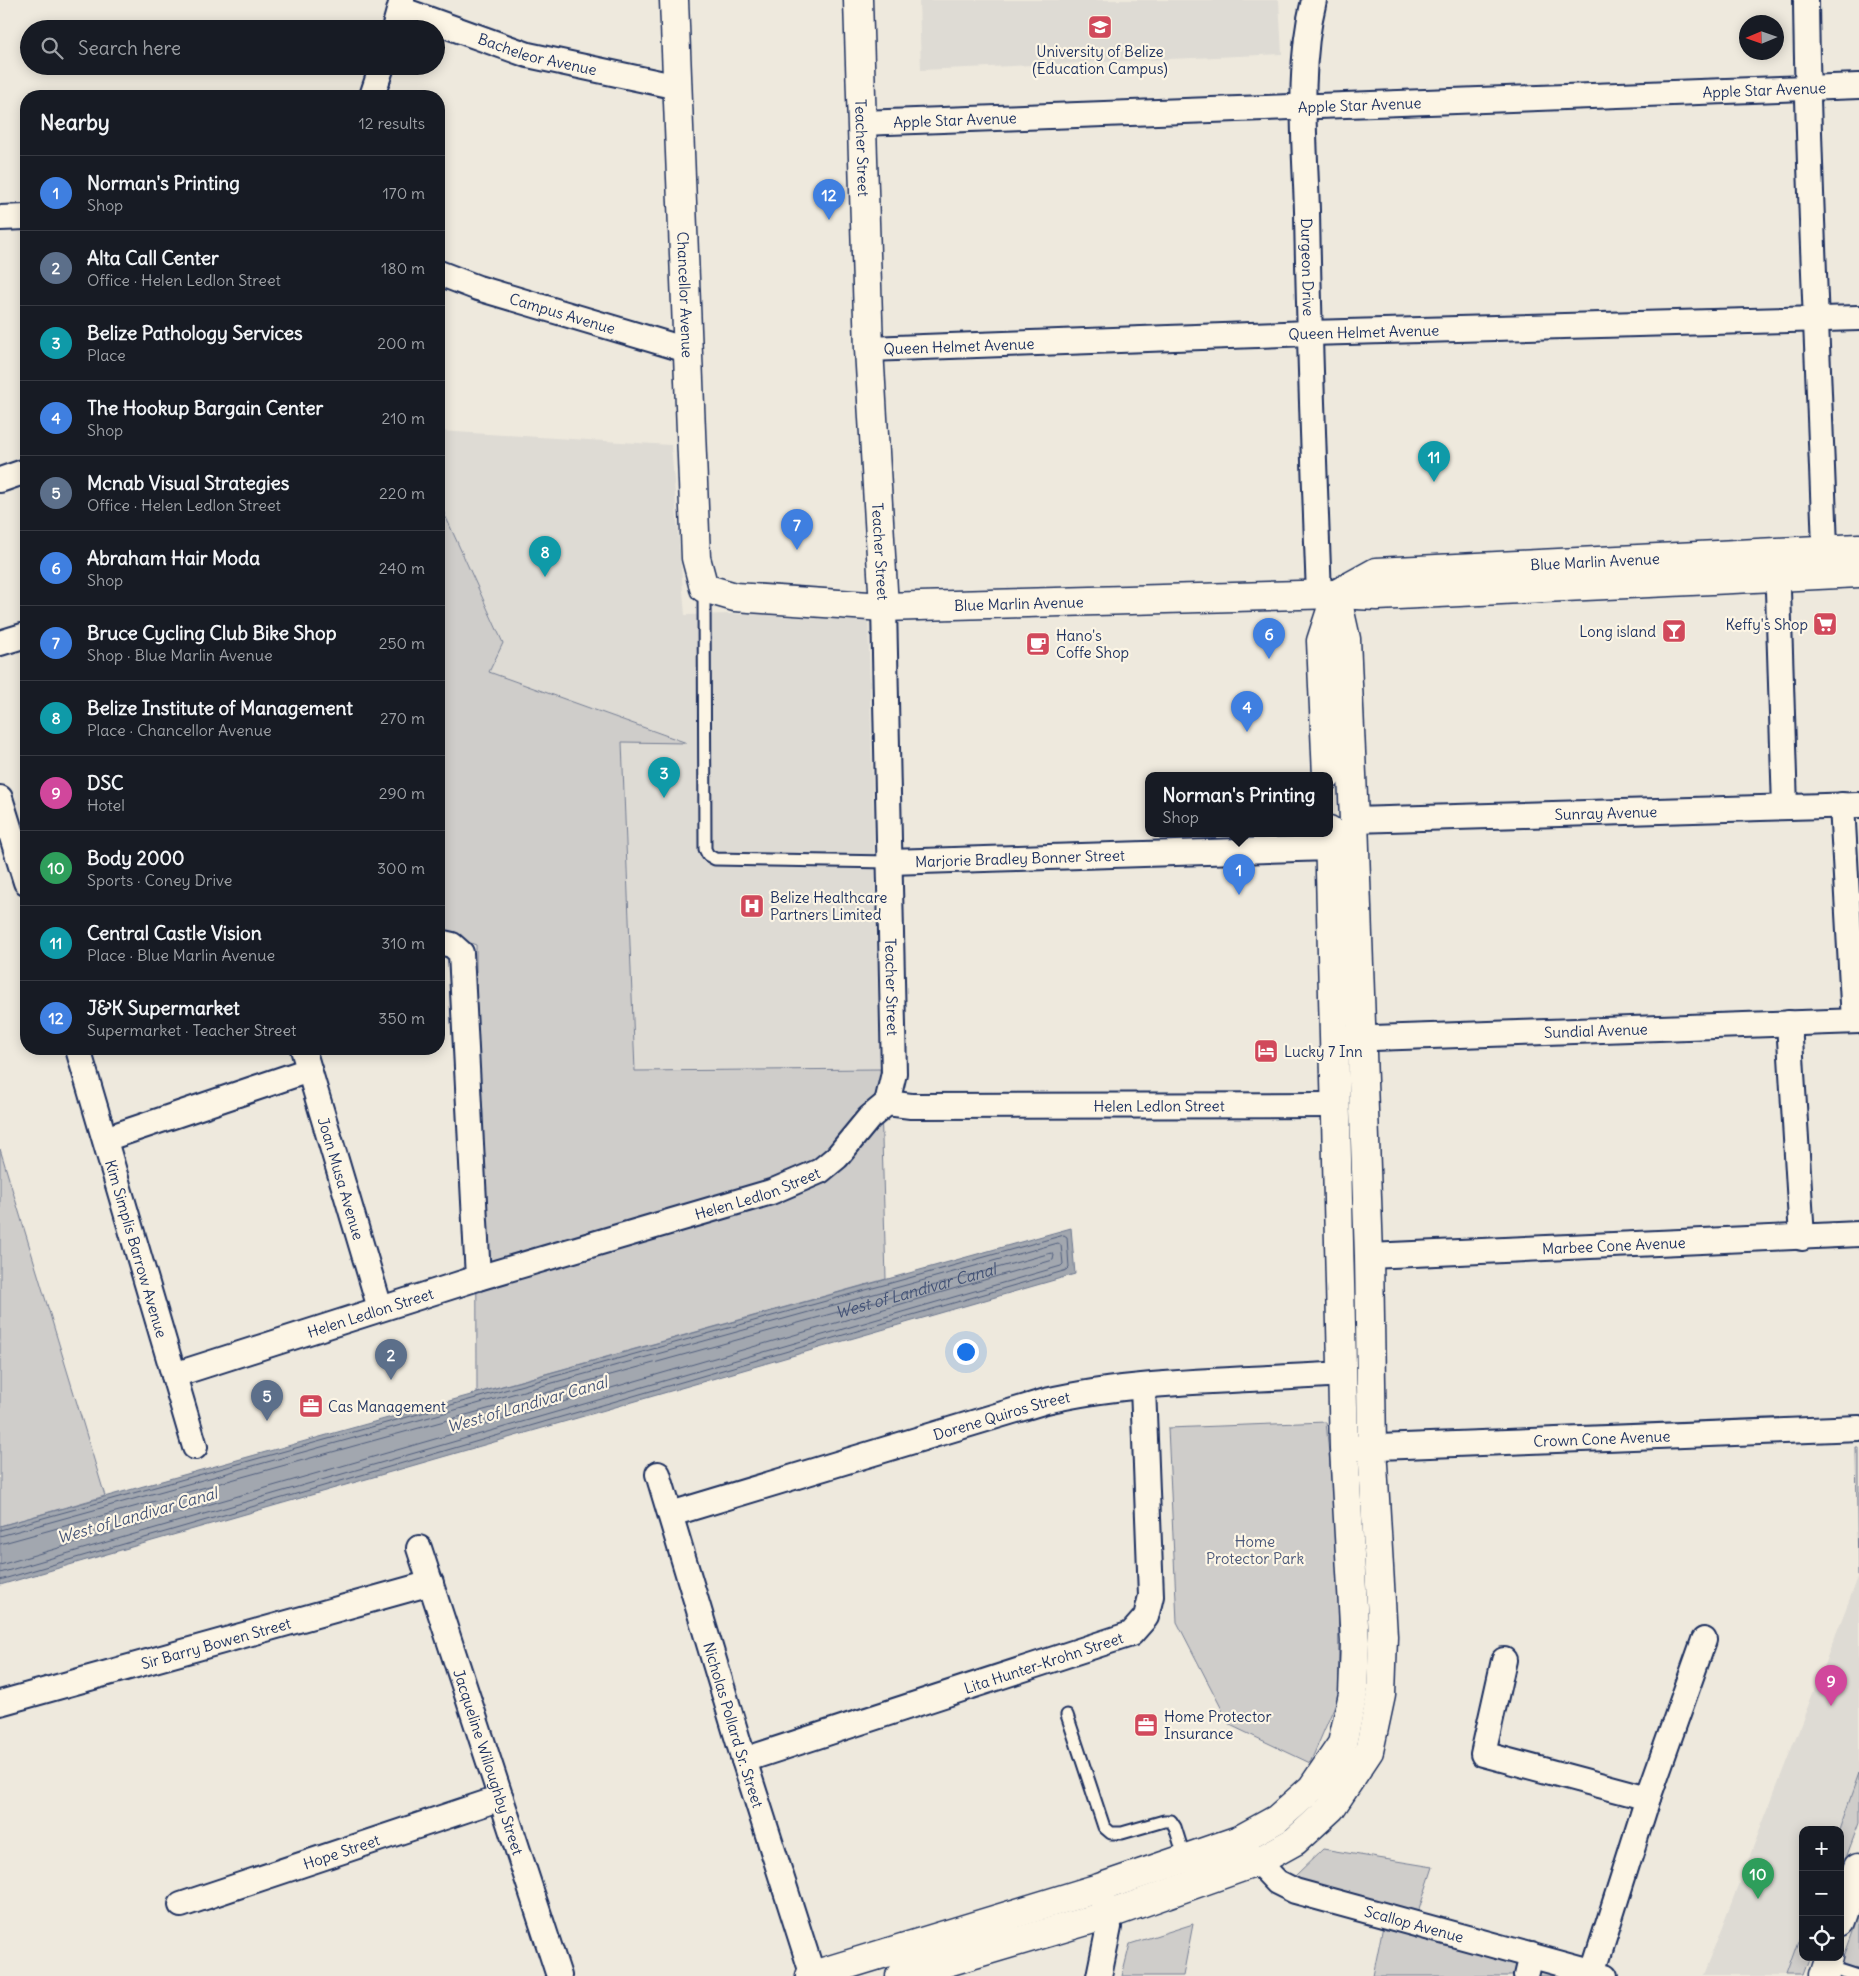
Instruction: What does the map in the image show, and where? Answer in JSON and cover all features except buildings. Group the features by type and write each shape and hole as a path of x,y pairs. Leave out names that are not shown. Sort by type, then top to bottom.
{"street":[{"name":"Chancellor Avenue","path":"674,0 696,558 704,588"},
{"name":"Teacher Street","path":"858,0 869,349 884,607 894,1073 887,1103"},
{"name":"Durgeon Drive","path":"1314,0 1308,22 1304,105 1309,333 1327,594"},
{"path":"1806,0 1807,88 1818,320 1825,549"},
{"name":"Bacheleor Avenue","path":"399,12 423,20"},
{"name":"Bacheleor Avenue","path":"445,27 528,55 678,87"},
{"path":"374,90 379,75"},
{"name":"Apple Star Avenue","path":"861,123 1304,105 1859,86"},
{"path":"0,218 20,217"},
{"name":"Campus Avenue","path":"445,275 478,288 687,350"},
{"name":"Queen Helmet Avenue","path":"869,349 1309,333 1859,318"},
{"path":"0,480 20,473"},
{"name":"Blue Marlin Avenue","path":"704,588 735,596 884,607 1327,594 1377,596 1777,563 1825,549 1859,548"},
{"path":"1777,563 1784,807"},
{"name":"Blue Marlin Avenue","path":"1777,563 1859,573"},
{"path":"812,1976 1099,1888 1239,1840 1278,1819 1312,1788 1342,1744 1353,1694 1355,1642 1344,1448 1342,1374 1334,1039 1337,833 1334,640 1327,594"},
{"path":"0,643 20,637"},
{"path":"1327,772 1334,640"},
{"path":"0,798 20,863"},
{"path":"1851,805 1856,1021"},
{"name":"Sunray Avenue","path":"1337,833 1784,807 1851,805"},
{"path":"900,1976 1107,1915 1257,1862 1295,1841 1331,1808 1369,1751 1381,1696 1382,1636 1372,1447 1361,1038 1337,833"},
{"name":"Marjorie Bradley Bonner Street","path":"890,862 1275,837"},
{"path":"445,943 452,945 461,953 478,1278"},
{"name":"Sundial Avenue","path":"1334,1039 1856,1021"},
{"path":"1789,1023 1802,1238"},
{"name":"Kim Simplis Barrow Avenue","path":"80,1055 195,1447"},
{"path":"106,1139 306,1059"},
{"name":"Joan Musa Avenue","path":"306,1059 380,1308"},
{"name":"Helen Ledlon Street","path":"174,1375 380,1308 771,1192 820,1171 837,1157 869,1118 887,1103 911,1106 1336,1104"},
{"name":"Marbee Cone Avenue","path":"1368,1256 1859,1234"},
{"name":"Dorene Quiros Street","path":"671,1514 1046,1401 1078,1394 1143,1387 1342,1374"},
{"name":"Lita Hunter-Krohn Street","path":"744,1760 1131,1634 1146,1617 1151,1596 1143,1387"},
{"name":"Crown Cone Avenue","path":"1344,1448 1859,1428"},
{"name":"Nicholas Pollard Sr. Street","path":"658,1474 744,1760 812,1976"},
{"name":"Jacqueline Willoughby Street","path":"419,1548 560,1976"},
{"name":"Sir Barry Bowen Street","path":"0,1703 431,1583"},
{"path":"1600,1974 1648,1798 1704,1640"},
{"path":"1504,1660 1483,1754 1648,1798"},
{"name":"Hope Street","path":"181,1904 501,1798"},
{"name":"Scallop Avenue","path":"1239,1840 1277,1882 1295,1891 1529,1966 1600,1974"},
{"path":"1842,1916 1859,1867"},
{"path":"1099,1888 1109,1927 1099,1976"}],"lane":[{"path":"704,588 705,849 708,856 715,859 890,862"},
{"path":"1066,1715 1104,1827 1110,1833 1122,1833 1164,1821 1171,1821 1175,1827 1185,1859"},
{"path":"1826,1966 1857,1976"}],"shaded area":[{"name":"University of Belize (Education Campus)","path":"919,0 1279,0 1282,54 921,70"},
{"name":"Belize Healthcare Partners Limited","path":"445,431 671,445 685,615 868,611 880,1069 635,1072 622,741 685,742 489,672 503,642 445,515"},
{"path":"1859,1575 1859,1774 1840,1826 1799,1826 1799,1942 1787,1976 1703,1976"}],"green space":[{"path":"445,515 503,643 489,672 687,743 622,742 635,1071 880,1069 886,1279 477,1393 476,945 445,933"},
{"path":"0,1149 105,1496 0,1526"},
{"name":"Home Protector Park","path":"1326,1422 1338,1549 1339,1696 1310,1763 1230,1725 1177,1622 1168,1428"},
{"path":"1856,1447 1859,1447 1859,1575 1858,1575"},
{"path":"1859,1774 1859,1823 1844,1863 1844,1826 1840,1826"},
{"path":"1323,1849 1433,1867 1413,1928 1572,1976 1373,1976 1384,1921 1271,1891 1295,1876"},
{"path":"1859,1915 1859,1976 1837,1976"},
{"path":"1193,1924 1183,1976 1122,1976 1130,1944"},
{"path":"1799,1942 1799,1961 1809,1961 1803,1976 1787,1976"}],"water":[{"name":"West of Landivar Canal","path":"1071,1228 1075,1274 0,1585 0,1526"}],"place":[{"name":"University of Belize (Education Campus)","path":"1100,27"},
{"name":"J&K Supermarket","path":"829,220"},
{"name":"Central Castle Vision","path":"1434,482"},
{"name":"Bruce Cycling Club Bike Shop","path":"797,550"},
{"name":"Belize Institute of Management","path":"545,577"},
{"name":"Keffy's Shop","path":"1825,624"},
{"name":"Long island","path":"1674,631"},
{"name":"Hano's Coffe Shop","path":"1038,644"},
{"name":"Abraham Hair Moda","path":"1269,659"},
{"name":"The Hookup Bargain Center","path":"1247,732"},
{"name":"Belize Pathology Services","path":"664,798"},
{"name":"Norman's Printing","path":"1239,895"},
{"name":"Belize Healthcare Partners Limited","path":"752,906"},
{"name":"Lucky 7 Inn","path":"1266,1051"},
{"name":"Alta Call Center","path":"391,1380"},
{"name":"Cas Management","path":"311,1406"},
{"name":"Mcnab Visual Strategies","path":"267,1421"},
{"name":"DSC","path":"1831,1706"},
{"name":"Home Protector Insurance","path":"1146,1725"},
{"name":"Body 2000","path":"1758,1899"}]}
